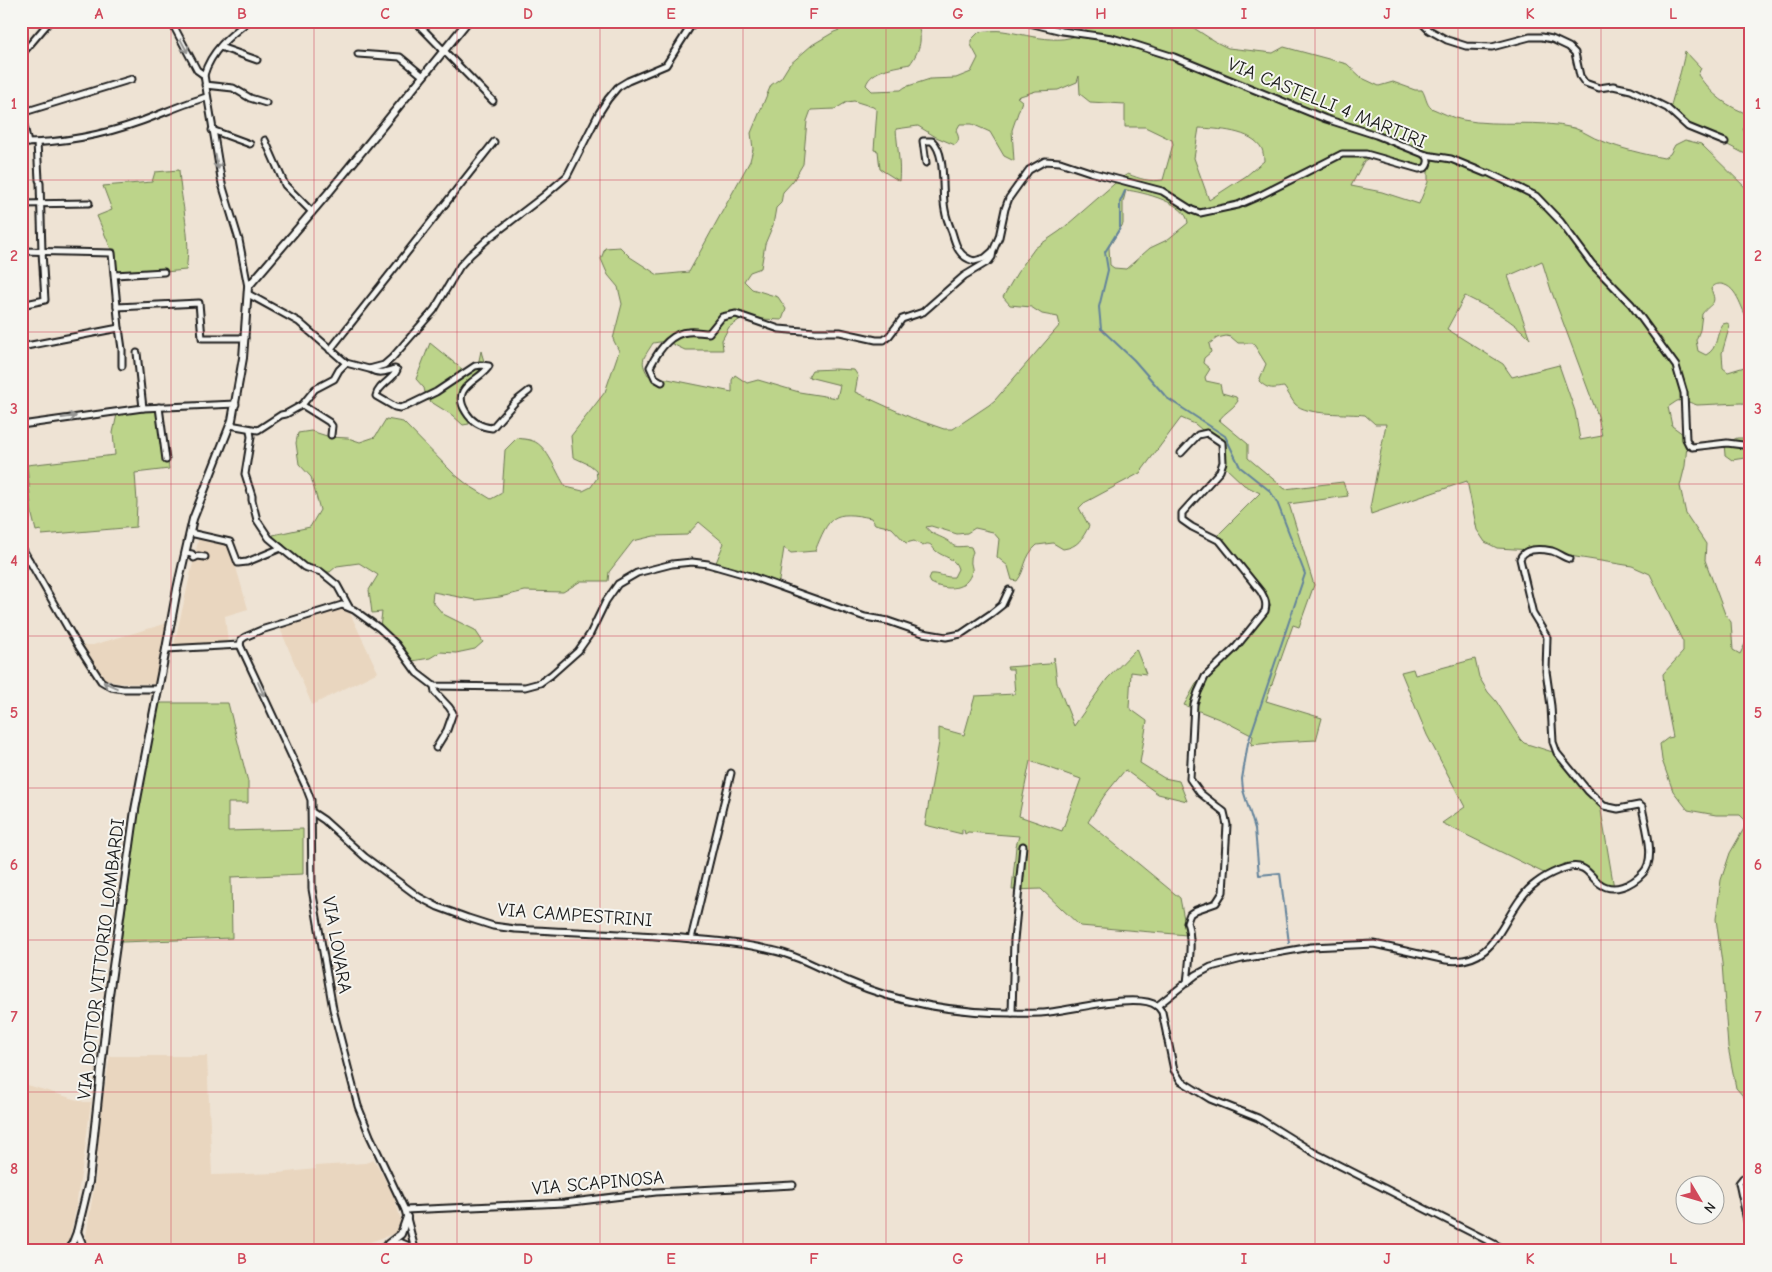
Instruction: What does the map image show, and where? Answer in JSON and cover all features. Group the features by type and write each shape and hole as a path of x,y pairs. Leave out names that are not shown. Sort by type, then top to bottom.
{"street":[{"path":"21,55 50,21"},
{"path":"171,21 197,70 204,75"},
{"path":"249,21 233,33 220,47 207,65 204,75 222,184 239,240 248,290 299,322 346,363 370,368 384,365 392,358 434,310 460,266 479,246 567,176 608,99 618,87 666,65 694,21"},
{"path":"416,21 493,101"},
{"path":"248,290 468,21"},
{"name":"VIA CASTELLI 4 MARTIRI","path":"993,251 999,237 1009,198 1029,170 1045,161 1060,162 1158,190 1200,213 1238,204 1261,195 1342,154 1366,154 1422,169 1428,164 1426,155 1390,140 1284,104 1156,51 1112,38 1062,31 1021,21"},
{"path":"1420,22 1441,37 1466,46 1492,47 1530,37 1552,39 1569,47 1575,53 1580,76 1585,83 1599,88 1613,86 1631,90 1667,108 1688,127 1725,142"},
{"path":"220,47 257,60"},
{"path":"358,54 400,58 423,76"},
{"path":"28,143 21,113 132,79"},
{"path":"205,85 234,88 250,98 266,103"},
{"path":"21,143 80,138 119,128 207,97"},
{"path":"212,130 250,144"},
{"path":"265,140 285,185 312,212"},
{"path":"926,163 923,141 932,142 937,146 940,157 944,209 958,251 965,258 974,261 985,258 993,251"},
{"path":"330,350 494,142"},
{"path":"21,306 45,300 37,143"},
{"path":"1426,155 1451,159 1487,173 1536,196 1556,216 1592,264 1631,304 1676,366 1684,393 1686,439 1689,446 1727,443 1751,446"},
{"path":"21,204 89,202"},
{"path":"21,250 112,253 122,366"},
{"path":"662,382 655,378 650,367 660,351 669,342 685,332 708,332 720,318 730,314 741,315 779,329 840,332 884,340 902,319 923,312 964,276 989,261 993,251"},
{"path":"115,275 164,272"},
{"name":"VIA DOTTOR VITTORIO LOMBARDI","path":"69,1250 77,1232 89,1182 109,995 134,819 176,589 189,554 193,519 230,425 236,404 248,290"},
{"path":"117,307 199,304 202,338 244,338"},
{"path":"21,347 119,328"},
{"path":"137,354 144,408"},
{"path":"230,425 258,430 281,415 302,405 315,389 334,379 346,363"},
{"path":"370,368 373,371 382,373 397,370 395,375 377,391 376,396 389,405 400,408 436,392 475,366 490,366 486,372 469,383 463,394 462,406 469,417 481,427 492,428 515,402 529,391"},
{"path":"21,425 144,408 236,404"},
{"path":"302,405 329,422 332,426 331,435"},
{"path":"159,407 166,460"},
{"path":"250,430 251,437 244,474 252,496 257,520 269,538 304,567 320,572 337,585 349,607"},
{"path":"1181,453 1198,435 1207,433 1222,443 1223,462 1220,471 1182,513 1182,520 1220,541 1261,592 1265,598 1266,606 1265,611 1236,647 1206,677 1194,704 1190,779 1200,794 1224,812 1228,825 1223,892 1216,903 1190,914 1187,922 1190,944 1187,984"},
{"path":"190,534 230,542 237,562 241,564 281,548"},
{"path":"21,546 76,644 101,681 111,687 123,690 158,690"},
{"path":"1508,1251 1313,1152 1258,1118 1214,1102 1181,1081 1174,1070 1165,1022 1162,1012 1157,1006 1196,975 1211,967 1242,959 1311,948 1374,944 1446,960 1467,960 1480,953 1496,938 1526,892 1535,883 1554,872 1579,867 1601,885 1613,888 1629,884 1644,873 1648,864 1649,850 1642,807 1638,805 1618,809 1604,806 1588,792 1560,758 1553,742 1551,706 1546,671 1547,637 1533,614 1520,559 1526,552 1535,550 1552,551 1570,559"},
{"path":"189,554 196,552 198,556 205,557"},
{"path":"21,563 29,560"},
{"path":"166,649 240,645 241,640 245,637 261,630 342,605 349,607 370,621 390,638 417,673 434,686 525,687 540,683 578,650 590,634 606,601 618,584 644,571 685,562 708,564 834,604 865,617 888,621 923,633 946,636 960,634 992,613 1002,605 1009,590"},
{"name":"VIA LOVARA","path":"240,645 311,800 312,890 333,1009 358,1106 406,1213 414,1250"},
{"path":"434,686 435,692 453,713 447,730 436,748"},
{"path":"691,939 731,773"},
{"name":"VIA CAMPESTRINI","path":"312,812 324,820 365,857 418,897 438,907 493,926 515,929 691,939 770,949 794,956 848,981 919,1004 947,1009 1044,1013 1140,1000 1157,1006"},
{"path":"1012,1013 1014,940 1022,846"},
{"path":"1751,1178 1743,1178 1739,1183 1751,1239"},
{"name":"VIA SCAPINOSA","path":"406,1213 564,1204 656,1192 793,1184"},
{"path":"384,1250 401,1234 406,1213"},
{"path":"77,1232 85,1251"},
{"path":"341,1251 384,1250 401,1243 409,1245 414,1250"},
{"path":"69,1250 78,1248 85,1251"}],"shaded area":[{"path":"199,537 229,543 248,609 225,616 228,643 174,645"},
{"path":"347,607 378,672 312,705 279,626"},
{"path":"168,623 156,684 117,683 103,679 77,645 93,645"},
{"path":"110,1056 207,1056 212,1175 278,1173 316,1169 315,1166 365,1163 374,1160 393,1194 401,1220 396,1233 370,1242 244,1250 90,1251 85,1242 96,1176 101,1108"},
{"path":"21,1083 84,1102 91,1102 74,1218 66,1251 21,1251"}],"green space":[{"path":"864,21 916,21 920,33 920,44 910,64 891,68 873,75 866,85 872,91 901,90 930,79 956,78 971,72 978,58 971,45 971,40 979,32 1000,31 1039,38 1064,39 1075,36 1085,30 1093,21 1183,21 1228,48 1273,53 1284,47 1347,64 1362,78 1379,86 1393,82 1415,90 1422,90 1431,108 1459,119 1490,123 1560,125 1578,129 1598,140 1664,158 1670,154 1675,145 1685,140 1701,144 1751,193 1751,324 1732,290 1721,284 1716,285 1711,289 1714,301 1702,314 1700,330 1696,340 1698,351 1706,355 1713,349 1723,324 1727,323 1730,325 1722,353 1723,368 1728,372 1751,365 1751,404 1697,405 1683,400 1677,401 1668,407 1672,426 1683,434 1687,445 1685,466 1680,486 1686,514 1706,544 1705,560 1725,614 1731,622 1733,650 1740,654 1751,632 1751,1105 1736,1088 1728,1047 1722,963 1716,919 1721,880 1730,853 1746,825 1745,820 1740,815 1716,815 1688,810 1673,791 1662,760 1660,744 1673,737 1663,674 1683,652 1683,642 1650,574 1632,566 1532,550 1497,548 1485,542 1477,530 1467,481 1371,514 1370,508 1386,424 1375,424 1365,415 1318,412 1301,408 1295,404 1284,387 1269,388 1259,381 1266,364 1253,343 1238,343 1231,337 1226,336 1217,338 1209,344 1211,352 1204,358 1203,363 1210,369 1205,377 1206,381 1220,384 1222,393 1236,397 1238,401 1219,420 1248,444 1248,458 1285,489 1343,482 1348,496 1289,504 1314,585 1299,627 1293,625 1266,701 1322,718 1316,740 1251,745 1253,736 1224,721 1184,705 1196,684 1271,605 1217,536 1260,493 1244,485 1225,467 1223,448 1219,440 1203,431 1200,433 1202,430 1195,424 1181,418 1140,473 1084,503 1079,508 1089,526 1079,542 1063,549 1053,543 1037,545 1029,554 1017,581 1012,580 1008,566 997,557 999,539 993,532 975,528 967,533 957,534 931,526 926,527 954,546 971,547 973,552 971,557 972,571 969,578 961,586 949,588 937,586 931,583 929,579 931,574 954,577 958,569 957,565 952,560 935,551 930,544 923,546 914,541 906,543 892,528 875,524 871,518 848,515 834,518 829,523 815,551 791,553 784,548 778,587 740,572 713,570 724,543 699,522 687,535 654,536 633,541 609,572 608,581 581,581 563,592 525,591 475,600 433,592 432,601 443,614 475,630 483,642 475,649 456,653 440,652 430,658 412,661 380,627 382,612 372,613 369,590 378,575 359,563 337,566 330,572 316,572 276,546 273,535 310,527 320,510 311,477 299,464 296,443 298,433 311,431 330,437 348,438 360,442 375,437 386,419 403,422 453,473 491,499 502,493 505,450 517,438 527,439 538,444 543,449 566,487 583,491 591,487 597,478 596,470 573,457 571,436 605,392 619,351 613,339 622,304 618,287 608,275 601,259 605,248 620,247 630,257 658,275 689,272 750,161 753,149 751,133 771,85 781,78 789,65 812,45 834,32","holes":["1079,76 1080,94 1090,102 1125,104 1125,127 1145,127 1172,140 1173,144 1163,180 1145,180 1128,174 1121,178 1060,231 1035,248 1017,273 1003,297 1010,305 1031,307 1042,314 1058,317 1060,325 989,405 953,429 944,429 912,418 855,392 858,376 854,370 812,370 808,377 840,385 837,398 799,392 758,380 747,383 735,375 732,380 732,392 648,375 643,362 653,343 666,341 685,350 723,350 722,340 729,327 742,318 782,320 786,309 778,297 752,289 744,281 750,272 761,268 765,244 773,225 776,208 781,203 783,192 793,181 803,164 807,121 811,110 835,109 847,102 854,101 877,110 874,150 878,151 880,169 899,181 896,129 918,126 936,137 955,145 959,138 956,131 960,124 972,124 990,132 1004,156 1014,161 1012,130 1022,101 1017,97 1036,91 1058,90 1077,82","1199,128 1234,132 1250,138 1262,149 1264,161 1246,176 1209,200 1194,158","1374,155 1428,170 1428,182 1419,204 1382,192 1351,186 1364,161","1126,190 1153,196 1172,204 1180,210 1186,216 1188,223 1167,240 1150,248 1126,269 1114,268 1110,265 1109,247 1123,224 1123,202","1542,261 1598,416 1602,436 1580,440 1575,411 1559,365 1512,377 1503,364 1447,329 1465,296 1508,320 1530,339 1508,276"]},
{"path":"1685,51 1701,68 1698,75 1709,89 1727,104 1751,115 1751,121 1743,129 1751,140 1751,155 1743,153 1690,125 1670,109"},
{"path":"179,170 188,245 186,270 123,276 117,274 115,249 111,249 97,216 112,210 103,186 152,182 155,172"},
{"path":"430,343 463,370 478,365 481,351 485,365 483,370 468,385 463,397 469,417 469,424 463,425 452,415 427,401 424,388 416,379"},
{"path":"163,410 169,469 135,473 136,527 42,535 41,530 36,531 32,515 27,465 115,455 113,433 117,414"},
{"path":"1737,438 1751,438 1751,457 1732,460 1725,455 1724,444"},
{"path":"1136,649 1146,674 1131,672 1129,708 1147,721 1140,763 1164,778 1179,781 1187,801 1158,794 1125,770 1104,796 1088,822 1180,898 1187,935 1080,926 1041,889 1012,890 1016,846 1019,836 968,832 965,834 962,829 962,834 925,825 939,742 939,728 964,735 975,696 1015,694 1013,669 1008,669 1007,667 1049,664 1054,660 1054,657 1057,683 1074,726 1107,679","holes":["1030,761 1081,779 1062,831 1019,816"]},
{"path":"1475,659 1479,677 1520,739 1524,743 1559,754 1600,805 1614,888 1607,886 1575,865 1550,876 1442,823 1465,807 1427,735 1401,672 1413,669 1415,675"},
{"path":"157,703 228,703 248,782 248,803 228,803 228,831 303,829 303,874 231,877 232,938 121,942 142,786"}],"waterway":[{"path":"1125,191 1120,202 1120,228 1105,252 1108,270 1099,307 1101,329 1134,360 1167,398 1225,436 1240,467 1270,491 1277,502 1305,574 1248,743 1242,779 1243,790 1255,829 1259,875 1280,873 1289,943"}]}
